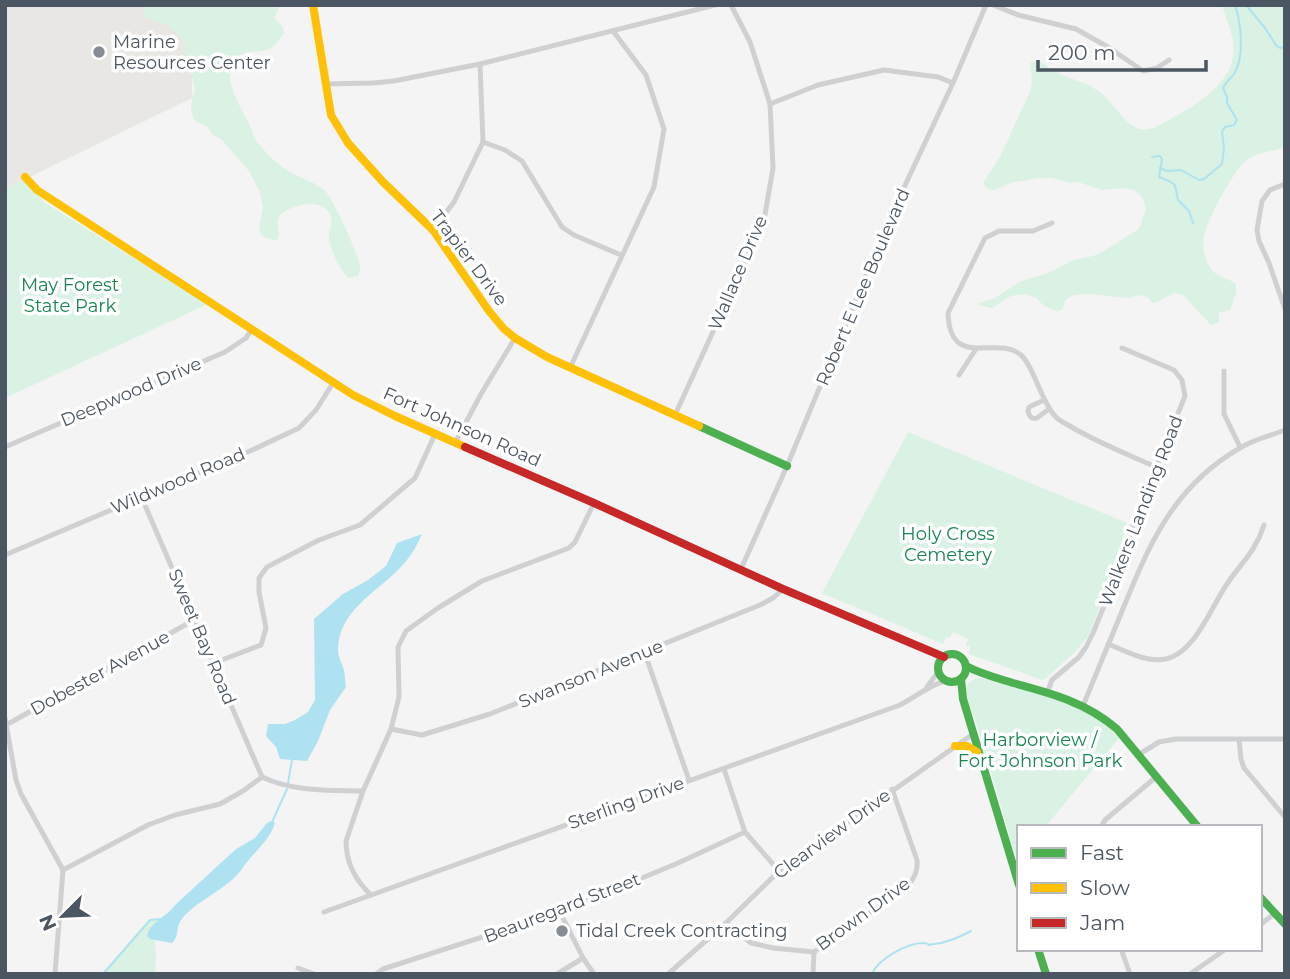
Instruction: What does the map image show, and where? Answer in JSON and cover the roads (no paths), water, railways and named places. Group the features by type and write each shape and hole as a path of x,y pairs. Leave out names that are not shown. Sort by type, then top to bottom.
{"street":[{"name":"Trapier Drive","path":"313,5 331,115 348,144 433,230 504,329 547,358 787,466"},
{"path":"325,84 394,81 480,64 715,5"},
{"name":"Wallace Drive","path":"675,415 764,220 773,168 770,104 750,42 731,5"},
{"name":"Robert E Lee Boulevard","path":"741,569 892,214 986,5"},
{"path":"993,5 1018,15 1076,29 1143,71 1157,68 1169,60"},
{"path":"570,368 654,187 664,128 646,75 612,31"},
{"path":"433,230 454,202 483,142 480,64"},
{"path":"770,104 818,85 884,70 938,77 953,83"},
{"path":"483,142 505,150 522,161 562,227 621,255"},
{"name":"Fort Johnson Road","path":"25,177 37,190 332,383 455,443 920,647 940,664"},
{"path":"1285,184 1270,190 1262,201 1257,230 1285,309"},
{"path":"1052,223 1033,231 999,231 985,238 948,313 949,326 955,339 963,345 976,349 1010,348 1023,357 1056,418 1156,467"},
{"name":"Deepwood Drive","path":"5,447 225,352 246,338 253,329"},
{"path":"455,443 515,338"},
{"name":"Walkers Landing Road","path":"1047,693 1052,680 1079,657 1093,634 1122,562 1131,530 1184,401 1184,385 1174,370 1122,348"},
{"path":"959,375 976,349"},
{"path":"1224,371 1224,414 1240,447"},
{"name":"Wildwood Road","path":"5,555 299,428 316,410 332,383"},
{"path":"1044,400 1029,407 1030,416 1037,418 1049,409"},
{"path":"1083,706 1140,565 1173,508 1209,469 1240,447 1285,430"},
{"path":"214,663 261,645 267,628 259,592 259,578 267,567 319,540 360,525 415,478 435,434"},
{"name":"Sweet Bay Road","path":"141,496 262,777"},
{"path":"371,895 350,867 346,841 363,791 391,729 398,697 398,647 406,631 482,582 569,548 575,542 594,503"},
{"path":"1108,644 1147,659 1163,660 1177,654 1199,632 1225,587 1259,540 1264,524"},
{"name":"Swanson Avenue","path":"391,729 422,735 479,718 760,605 783,589"},
{"name":"Dobester Avenue","path":"6,726 194,620"},
{"path":"644,651 689,780"},
{"path":"963,699 966,666 963,659 950,654 940,664 947,682 957,688 963,699 1017,878"},
{"name":"Sterling Drive","path":"925,689 940,664"},
{"path":"966,666 1083,706 1110,722 1196,825"},
{"path":"947,682 986,675"},
{"name":"Sterling Drive","path":"324,912 900,705 925,689 947,682"},
{"path":"5,718 21,794 63,870 55,974"},
{"name":"Clearview Drive","path":"668,974 779,871 973,734"},
{"path":"1138,755 1159,742 1170,739 1285,739"},
{"path":"1239,740 1244,768 1285,817"},
{"path":"955,746 970,746 979,753"},
{"path":"724,769 745,832 779,871"},
{"path":"63,870 148,825 220,804 243,792 262,777 272,782 311,790 363,791"},
{"path":"1102,825 1156,777"},
{"name":"Brown Drive","path":"726,923 751,943 814,952 909,885 918,869 918,860 892,789"},
{"name":"Beauregard Street","path":"376,974 383,969 560,912 745,832"},
{"path":"1262,899 1285,924"},
{"path":"560,912 594,974"},
{"path":"1262,924 1275,914"},
{"path":"1039,951 1046,974"},
{"path":"1122,951 1130,974"},
{"path":"1190,974 1223,951"},
{"path":"813,974 814,952"},
{"path":"557,974 583,958"},
{"path":"298,968 314,974"}],"water":[{"path":"422,534 406,562 359,604 344,625 338,650 346,687 330,710 307,761 280,759 276,747 266,736 268,724 285,724 295,720 308,712 315,700 314,619 343,594 386,566 397,543"},
{"path":"273,820 275,823 270,834 237,875 185,915 172,943 147,936 155,923 236,849 255,838 267,823"}],"waterway":[{"path":"1160,168 1167,171 1181,170 1199,180 1222,164 1222,132 1237,120 1227,103 1223,88 1234,74 1240,59 1240,30 1235,5"},
{"path":"1246,5 1276,45 1280,48 1285,44"},
{"path":"1152,157 1160,156 1162,159 1159,177 1175,185 1178,200 1189,211 1193,223"},
{"path":"288,783 292,760"},
{"path":"273,820 287,789"},
{"path":"103,974 150,920 161,919"},
{"path":"872,974 880,963 901,949 916,944 943,942 971,931"}],"place":[{"name":"Marine Resources Center","path":"99,52"},
{"name":"Tidal Creek Contracting","path":"562,931"}],"park label":[{"name":"May Forest State Park","path":"70,295"},
{"name":"Holy Cross Cemetery","path":"948,544"},
{"name":"Harborview / Fort Johnson Park","path":"1040,750"}]}
